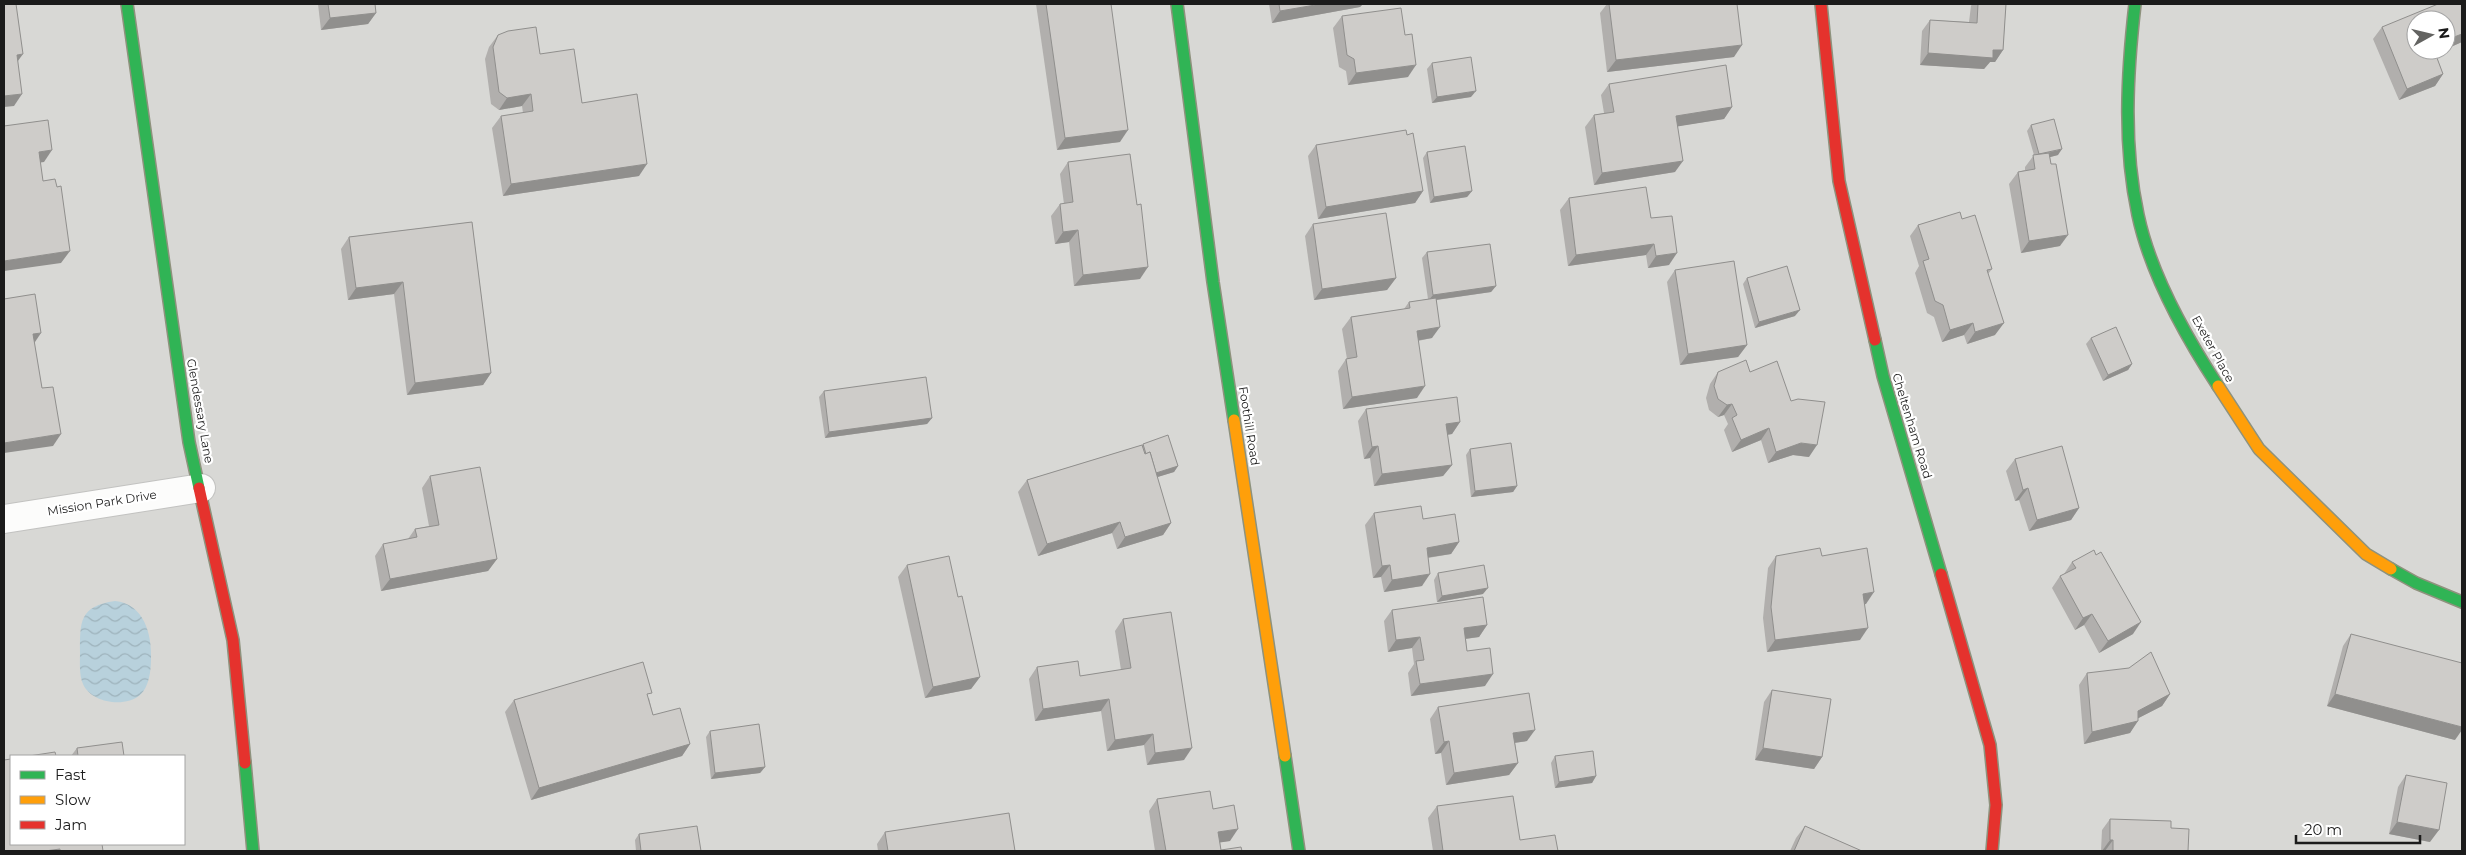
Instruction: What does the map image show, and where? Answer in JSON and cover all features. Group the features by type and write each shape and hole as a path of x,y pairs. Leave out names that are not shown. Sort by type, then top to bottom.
{"street":[{"name":"Glendessary Lane","path":"127,4 189,442 201,488 233,640 253,851"},
{"name":"Foothill Road","path":"1178,4 1213,282 1299,851"},
{"name":"Cheltenham Road","path":"1821,4 1839,181 1880,367 1990,745 1996,805 1992,851"},
{"name":"Exeter Place","path":"2135,4 2128,62 2128,152 2138,216 2158,277 2207,369 2259,449 2366,554 2416,583 2462,602"},
{"name":"Mission Park Drive","path":"4,519 201,488"}],"shaded area":[{"path":"4,4 2462,4 2462,851 4,851"}],"water":[{"path":"115,601 125,603 139,614 148,630 151,649 150,674 143,692 134,699 117,702 93,696 83,684 80,673 80,632 84,617 94,607"}],"building":[{"path":"4,4 16,4 23,54 17,55 22,94 4,96"},
{"path":"328,4 375,4 376,13 330,18"},
{"path":"1046,4 1111,4 1128,130 1065,138"},
{"path":"1279,4 1321,4 1280,11"},
{"path":"1609,4 1737,4 1742,45 1616,60"},
{"path":"1978,4 2006,4 2003,50 1993,50 1993,58 1928,53 1930,20 1977,23"},
{"path":"2438,4 2462,4 2462,34 2456,36 2456,10 2423,10"},
{"path":"1401,8 1405,35 1412,34 1416,65 1356,73 1354,59 1347,55 1342,16"},
{"path":"2406,17 2406,60 2438,60 2443,74 2407,89 2382,27"},
{"path":"536,27 540,54 574,49 582,103 637,94 647,164 511,184 501,116 533,111 531,94 507,98 499,92 493,47 498,35 508,31"},
{"path":"1471,57 1476,91 1437,97 1432,63"},
{"path":"1726,65 1732,107 1676,116 1683,161 1602,173 1594,115 1614,112 1609,84"},
{"path":"2054,119 2062,149 2039,154 2031,125"},
{"path":"48,120 52,150 39,152 43,181 55,179 57,187 61,186 70,251 4,261 4,126"},
{"path":"1406,130 1407,135 1413,133 1423,191 1326,207 1316,145"},
{"path":"1465,146 1472,191 1434,197 1427,152"},
{"path":"2049,153 2051,164 2056,164 2068,235 2029,241 2018,172 2035,169 2033,155"},
{"path":"1130,154 1137,205 1141,204 1148,267 1083,275 1078,230 1063,232 1060,204 1073,202 1068,162"},
{"path":"1646,187 1651,218 1672,216 1677,253 1656,256 1654,244 1576,255 1569,198"},
{"path":"1960,212 1962,219 1975,215 1992,269 1987,270 2004,323 1975,332 1973,323 1950,330 1943,305 1935,301 1923,261 1929,259 1918,225"},
{"path":"1386,213 1396,278 1322,289 1313,224"},
{"path":"472,222 491,373 415,383 403,282 356,288 349,237"},
{"path":"1490,244 1496,286 1433,295 1427,252"},
{"path":"1734,261 1747,345 1688,354 1675,270"},
{"path":"1787,266 1800,310 1759,322 1747,278"},
{"path":"35,294 41,333 33,334 42,388 53,387 61,434 4,443 4,299"},
{"path":"1436,298 1440,327 1417,331 1425,386 1352,397 1346,359 1357,357 1351,317 1410,308 1409,302"},
{"path":"2116,327 2132,364 2108,375 2091,338"},
{"path":"1746,360 1750,372 1777,361 1791,401 1798,399 1825,402 1817,445 1801,443 1776,452 1769,428 1741,440 1732,418 1737,415 1732,404 1727,405 1718,399 1714,386 1718,372"},
{"path":"926,377 932,418 829,432 824,391"},
{"path":"1457,397 1460,422 1446,424 1452,465 1382,474 1378,446 1372,447 1366,409"},
{"path":"1168,435 1178,466 1156,473 1150,452 1146,454 1143,444"},
{"path":"1511,443 1517,486 1475,491 1470,449"},
{"path":"1142,445 1145,454 1150,452 1171,523 1125,537 1120,522 1047,544 1027,480"},
{"path":"2062,446 2079,508 2037,520 2028,488 2023,490 2015,459"},
{"path":"480,467 497,559 390,579 383,544 417,537 415,529 439,525 430,476"},
{"path":"1421,506 1423,519 1455,514 1459,542 1427,548 1430,574 1392,580 1390,565 1382,566 1374,513"},
{"path":"1820,548 1822,556 1867,548 1874,592 1863,594 1868,628 1775,640 1771,607 1776,556"},
{"path":"2094,550 2096,555 2101,552 2141,622 2108,641 2092,614 2083,618 2060,576 2076,568 2072,562"},
{"path":"949,556 958,597 962,596 980,677 933,687 907,565"},
{"path":"1484,565 1488,588 1442,596 1438,573"},
{"path":"1483,597 1487,625 1464,628 1467,651 1490,648 1493,674 1420,684 1416,661 1424,660 1420,637 1396,640 1392,610"},
{"path":"1171,612 1192,748 1155,753 1153,734 1115,740 1109,699 1043,709 1037,667 1078,661 1080,676 1131,668 1123,619"},
{"path":"2351,634 2462,663 2462,727 2335,694"},
{"path":"2151,652 2170,694 2138,711 2138,721 2092,732 2087,673 2129,668"},
{"path":"643,662 652,693 647,694 653,715 680,708 690,744 539,788 514,700"},
{"path":"1772,690 1831,699 1822,757 1763,748"},
{"path":"1529,693 1535,730 1513,733 1518,763 1454,773 1449,741 1444,742 1438,707"},
{"path":"759,724 765,767 715,773 710,731"},
{"path":"122,742 124,755 78,755 77,748"},
{"path":"1593,751 1596,776 1559,782 1555,756"},
{"path":"55,752 56,755 36,755"},
{"path":"10,759 10,845 102,845 103,851 60,851 60,849 4,851 4,760"},
{"path":"2406,775 2447,783 2439,830 2397,822"},
{"path":"1210,791 1213,809 1234,805 1238,829 1218,832 1221,850 1241,847 1242,851 1166,851 1157,799"},
{"path":"1513,796 1520,840 1555,835 1558,851 1443,851 1437,806"},
{"path":"1009,813 1015,851 888,851 885,832"},
{"path":"2110,819 2171,821 2171,828 2189,829 2188,851 2113,851 2113,840 2110,840"},
{"path":"697,826 701,851 641,851 639,834"},
{"path":"1805,826 1862,851 1794,851"}],"traffic: fast":[{"path":"127,4 189,442 199,488"},
{"path":"1177,4 1213,282 1234,420"},
{"path":"2135,4 2128,83 2128,136 2133,189 2138,215 2151,259 2170,304 2218,386"},
{"path":"1875,340 1883,376 1941,574"},
{"path":"2391,569 2416,583 2462,602"},
{"path":"1285,756 1299,851"},
{"path":"245,763 253,851"}],"traffic: slow":[{"path":"2218,386 2259,449 2366,554 2391,569"},
{"path":"1234,420 1285,756"}],"traffic: jam":[{"path":"1821,4 1839,181 1875,340"},
{"path":"199,488 233,640 245,763"},
{"path":"1941,574 1990,745 1996,805 1992,851"}]}
